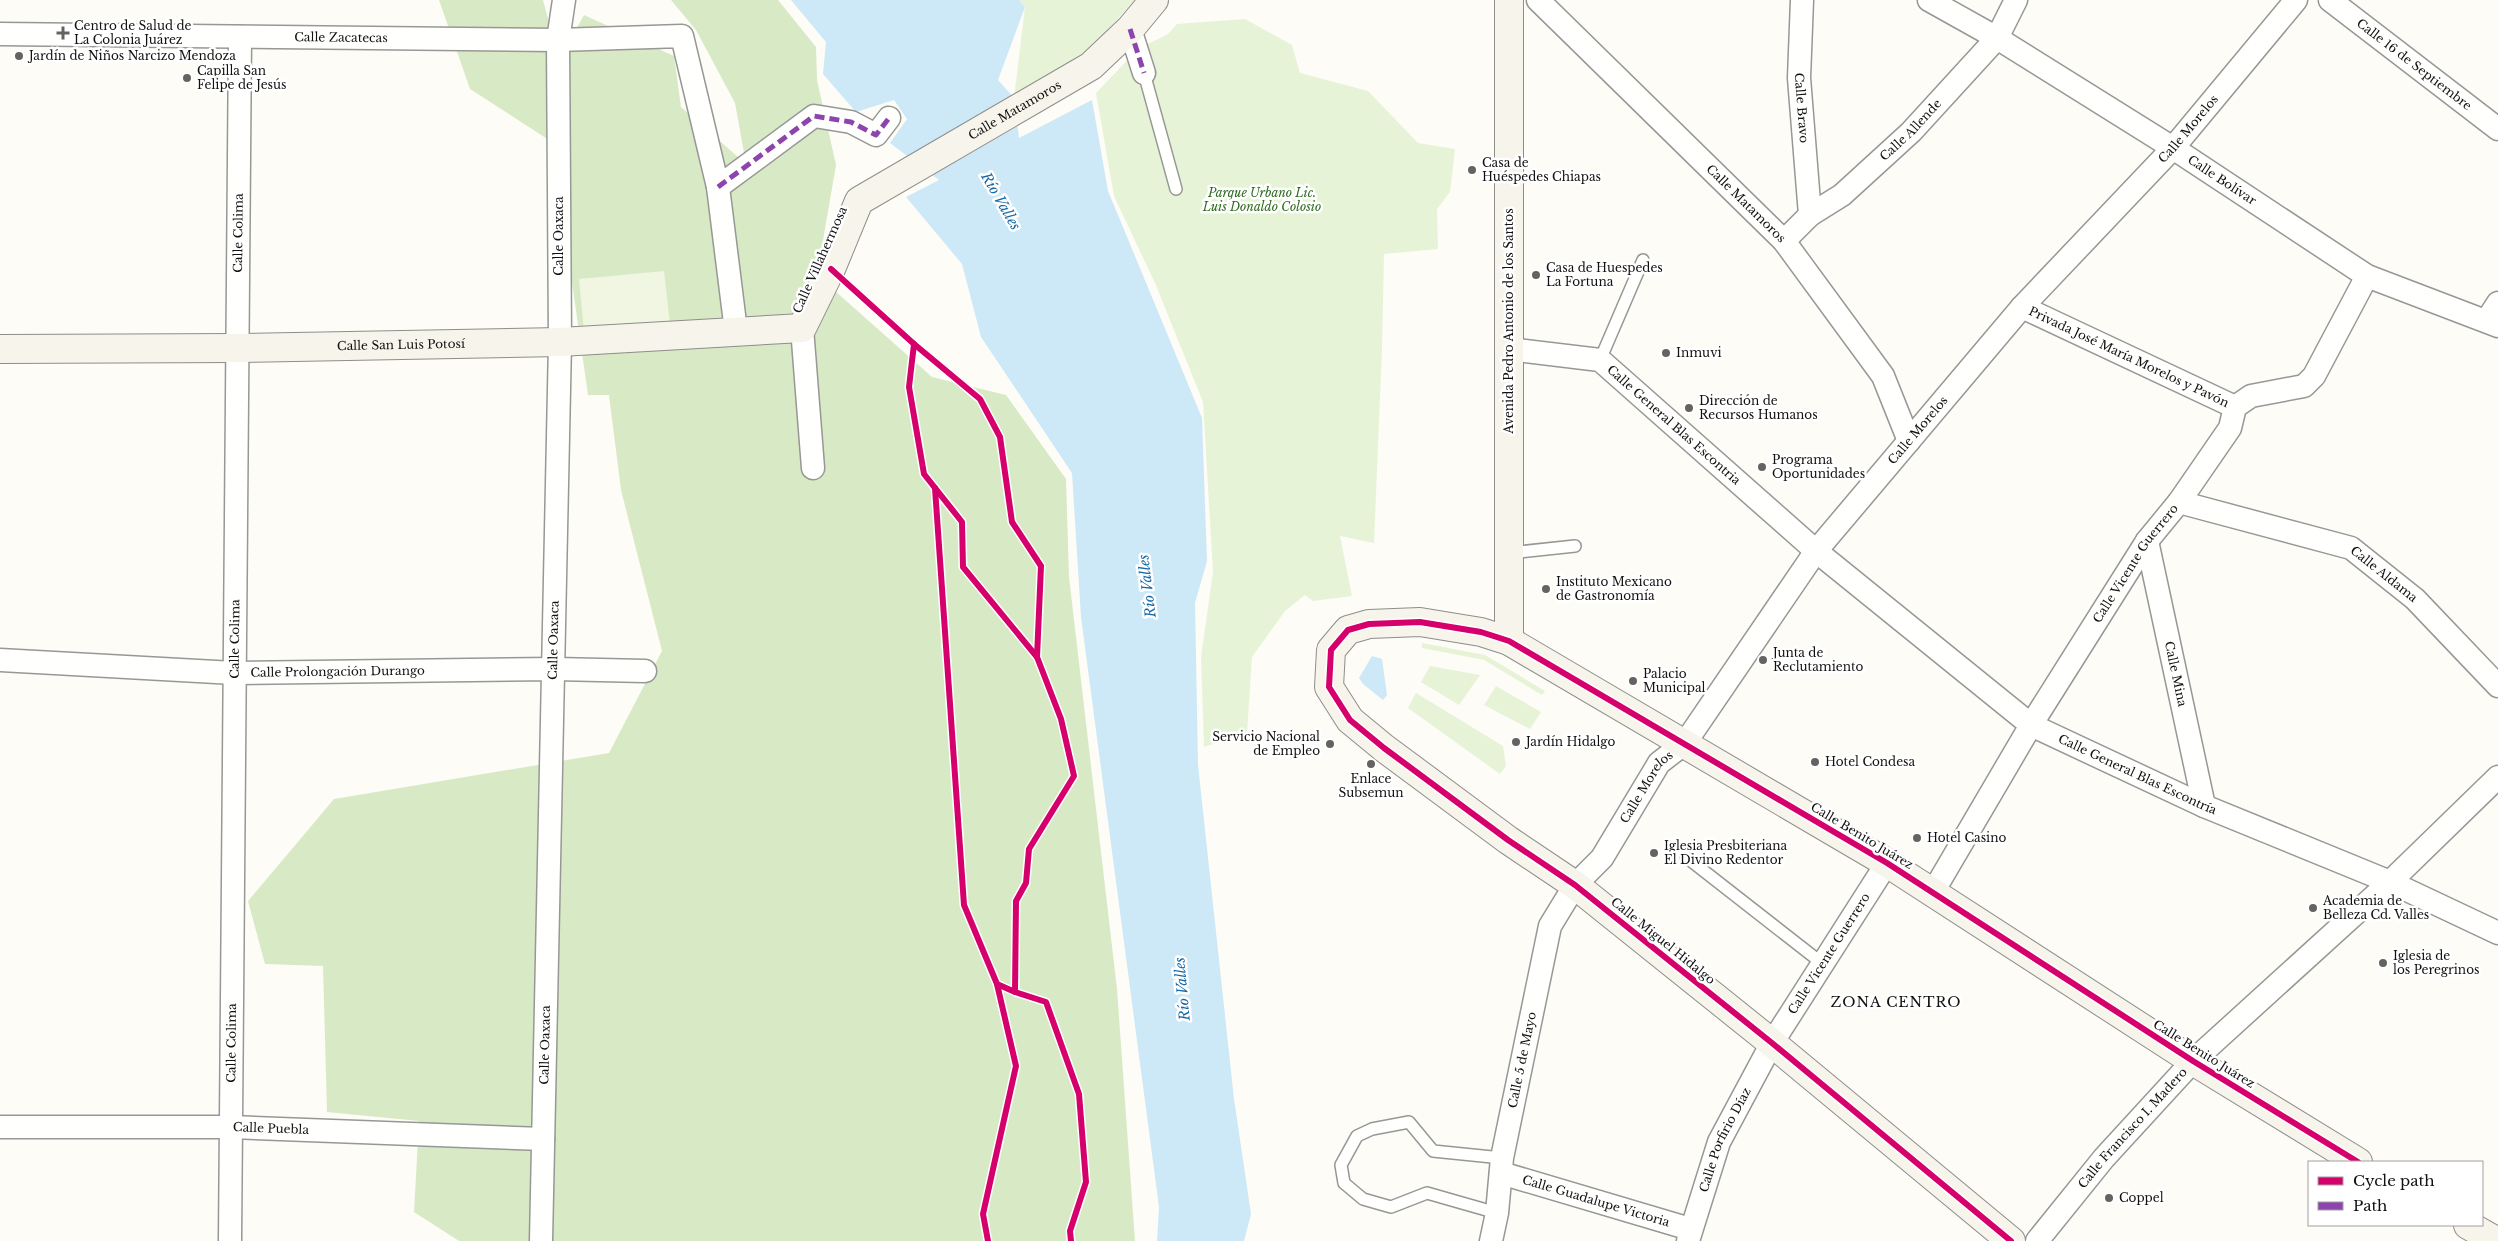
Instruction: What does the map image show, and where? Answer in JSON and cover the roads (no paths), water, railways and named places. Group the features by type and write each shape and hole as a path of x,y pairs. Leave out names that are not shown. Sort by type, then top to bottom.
{"street":[{"name":"Calle Oaxaca","path":"541,1241 560,342 558,40 564,0"},
{"name":"Calle Matamoros","path":"859,201 1091,66 1130,29 1154,0"},
{"name":"Avenida Pedro Antonio de los Santos","path":"1509,641 1510,0"},
{"name":"Calle Matamoros","path":"1538,0 1784,241 1883,376 1909,441"},
{"name":"Calle Bravo","path":"1802,0 1799,78 1810,215"},
{"name":"Calle Bolívar","path":"1929,0 1997,38 2173,148 2368,276 2494,316"},
{"name":"Calle Allende","path":"1784,241 1810,215 1842,195 1911,132 1997,38 2016,0"},
{"name":"Calle Morelos","path":"1575,885 1602,858 1659,763 1686,743 1816,551 2022,307 2173,148 2296,0"},
{"name":"Calle 16 de Septiembre","path":"2330,0 2498,129"},
{"path":"1130,29 1144,73"},
{"name":"Calle Zacatecas","path":"0,34 558,40 682,36 718,187"},
{"name":"Calle Colima","path":"230,1241 240,37"},
{"path":"736,331 718,187 814,116 851,122 876,135 889,118"},
{"name":"Calle Villahermosa","path":"813,468 802,328 831,269 859,201"},
{"path":"2235,407 2251,396 2304,386 2314,376 2368,276"},
{"name":"Privada José María Morelos y Pavón","path":"2022,307 2235,407"},
{"name":"Calle San Luis Potosí","path":"0,349 237,348 560,342 802,328"},
{"name":"Calle General Blas Escontria","path":"1509,350 1600,360 1816,551"},
{"name":"Calle Vicente Guerrero","path":"1933,892 2031,725 2147,541 2179,502 2230,428 2235,407"},
{"name":"Calle Aldama","path":"2179,502 2351,548 2415,599 2498,686"},
{"name":"Calle Mina","path":"2147,541 2204,806"},
{"name":"Calle General Blas Escontría","path":"1816,551 2031,725 2204,806 2390,882 2498,933"},
{"name":"Calle Benito Juárez","path":"1331,650 1348,630 1369,624 1420,622 1481,632 1509,641 1686,743 1886,863 2193,1061 2354,1161"},
{"name":"Calle Miguel Hidalgo","path":"1331,650 1329,687 1350,720 1387,751 1508,840 1575,885 1772,1043 2011,1241"},
{"name":"Calle Prolongación Durango","path":"0,660 234,673 554,669 645,671"},
{"name":"Calle Francisco I. Madero","path":"2037,1241 2104,1158 2193,1061 2390,882 2498,777"},
{"name":"Calle Vicente Guerrero","path":"1772,1043 1886,863"},
{"name":"Calle 5 de Mayo","path":"1491,1241 1502,1166 1550,926 1575,885"},
{"name":"Calle Porfirio Díaz","path":"1689,1235 1719,1142 1772,1043"},
{"name":"Calle Puebla","path":"0,1127 231,1127 543,1139"},
{"name":"Calle Guadalupe Victoria","path":"1502,1166 1689,1235"},
{"path":"2470,1226 2496,1241"}],"lane":[{"path":"1144,73 1176,189"},
{"path":"1600,360 1643,260"},
{"path":"1509,553 1575,546"},
{"path":"1686,857 1823,964"},
{"path":"1496,1213 1427,1193 1391,1207 1363,1199 1344,1183 1341,1165 1357,1136 1372,1129 1409,1122 1433,1151 1502,1166"}],"water":[{"name":"Río Valles","path":"791,0 1019,0 1025,7 998,80 1014,98 1019,138 1092,100 1108,191 1202,418 1207,561 1195,603 1198,765 1234,1099 1251,1214 1244,1241 1157,1241 1159,1207 1081,617 1072,473 981,337 962,264 906,197 939,180 890,143 907,119 894,100 856,112 823,74 826,42"},
{"path":"1372,656 1382,659 1387,695 1383,700 1363,684 1359,678"}],"place":[{"name":"Centro de Salud de La Colonia Juárez","path":"63,33"},
{"name":"Jardín de Niños Narcizo Mendoza","path":"19,56"},
{"name":"Capilla San Felipe de Jesús","path":"187,78"},
{"name":"Casa de Huéspedes Chiapas","path":"1472,170"},
{"name":"Casa de Huespedes La Fortuna","path":"1536,275"},
{"name":"Inmuvi","path":"1666,353"},
{"name":"Dirección de Recursos Humanos","path":"1689,408"},
{"name":"Programa Oportunidades","path":"1762,467"},
{"name":"Instituto Mexicano de Gastronomía","path":"1546,589"},
{"name":"Junta de Reclutamiento","path":"1763,660"},
{"name":"Palacio Municipal","path":"1633,681"},
{"name":"Jardín Hidalgo","path":"1516,742"},
{"name":"Servicio Nacional de Empleo","path":"1330,744"},
{"name":"Hotel Condesa","path":"1815,762"},
{"name":"Enlace Subsemun","path":"1371,764"},
{"name":"Hotel Casino","path":"1917,838"},
{"name":"Iglesia Presbiteriana El Divino Redentor","path":"1654,853"},
{"name":"Academia de Belleza Cd. Valles","path":"2313,908"},
{"name":"Iglesia de los Peregrinos","path":"2383,963"},
{"name":"Coppel","path":"2109,1198"}],"district":[{"name":"ZONA CENTRO","path":"1896,1002"}],"park label":[{"name":"Parque Urbano Lic. Luis Donaldo Colosio","path":"1262,200"}]}
